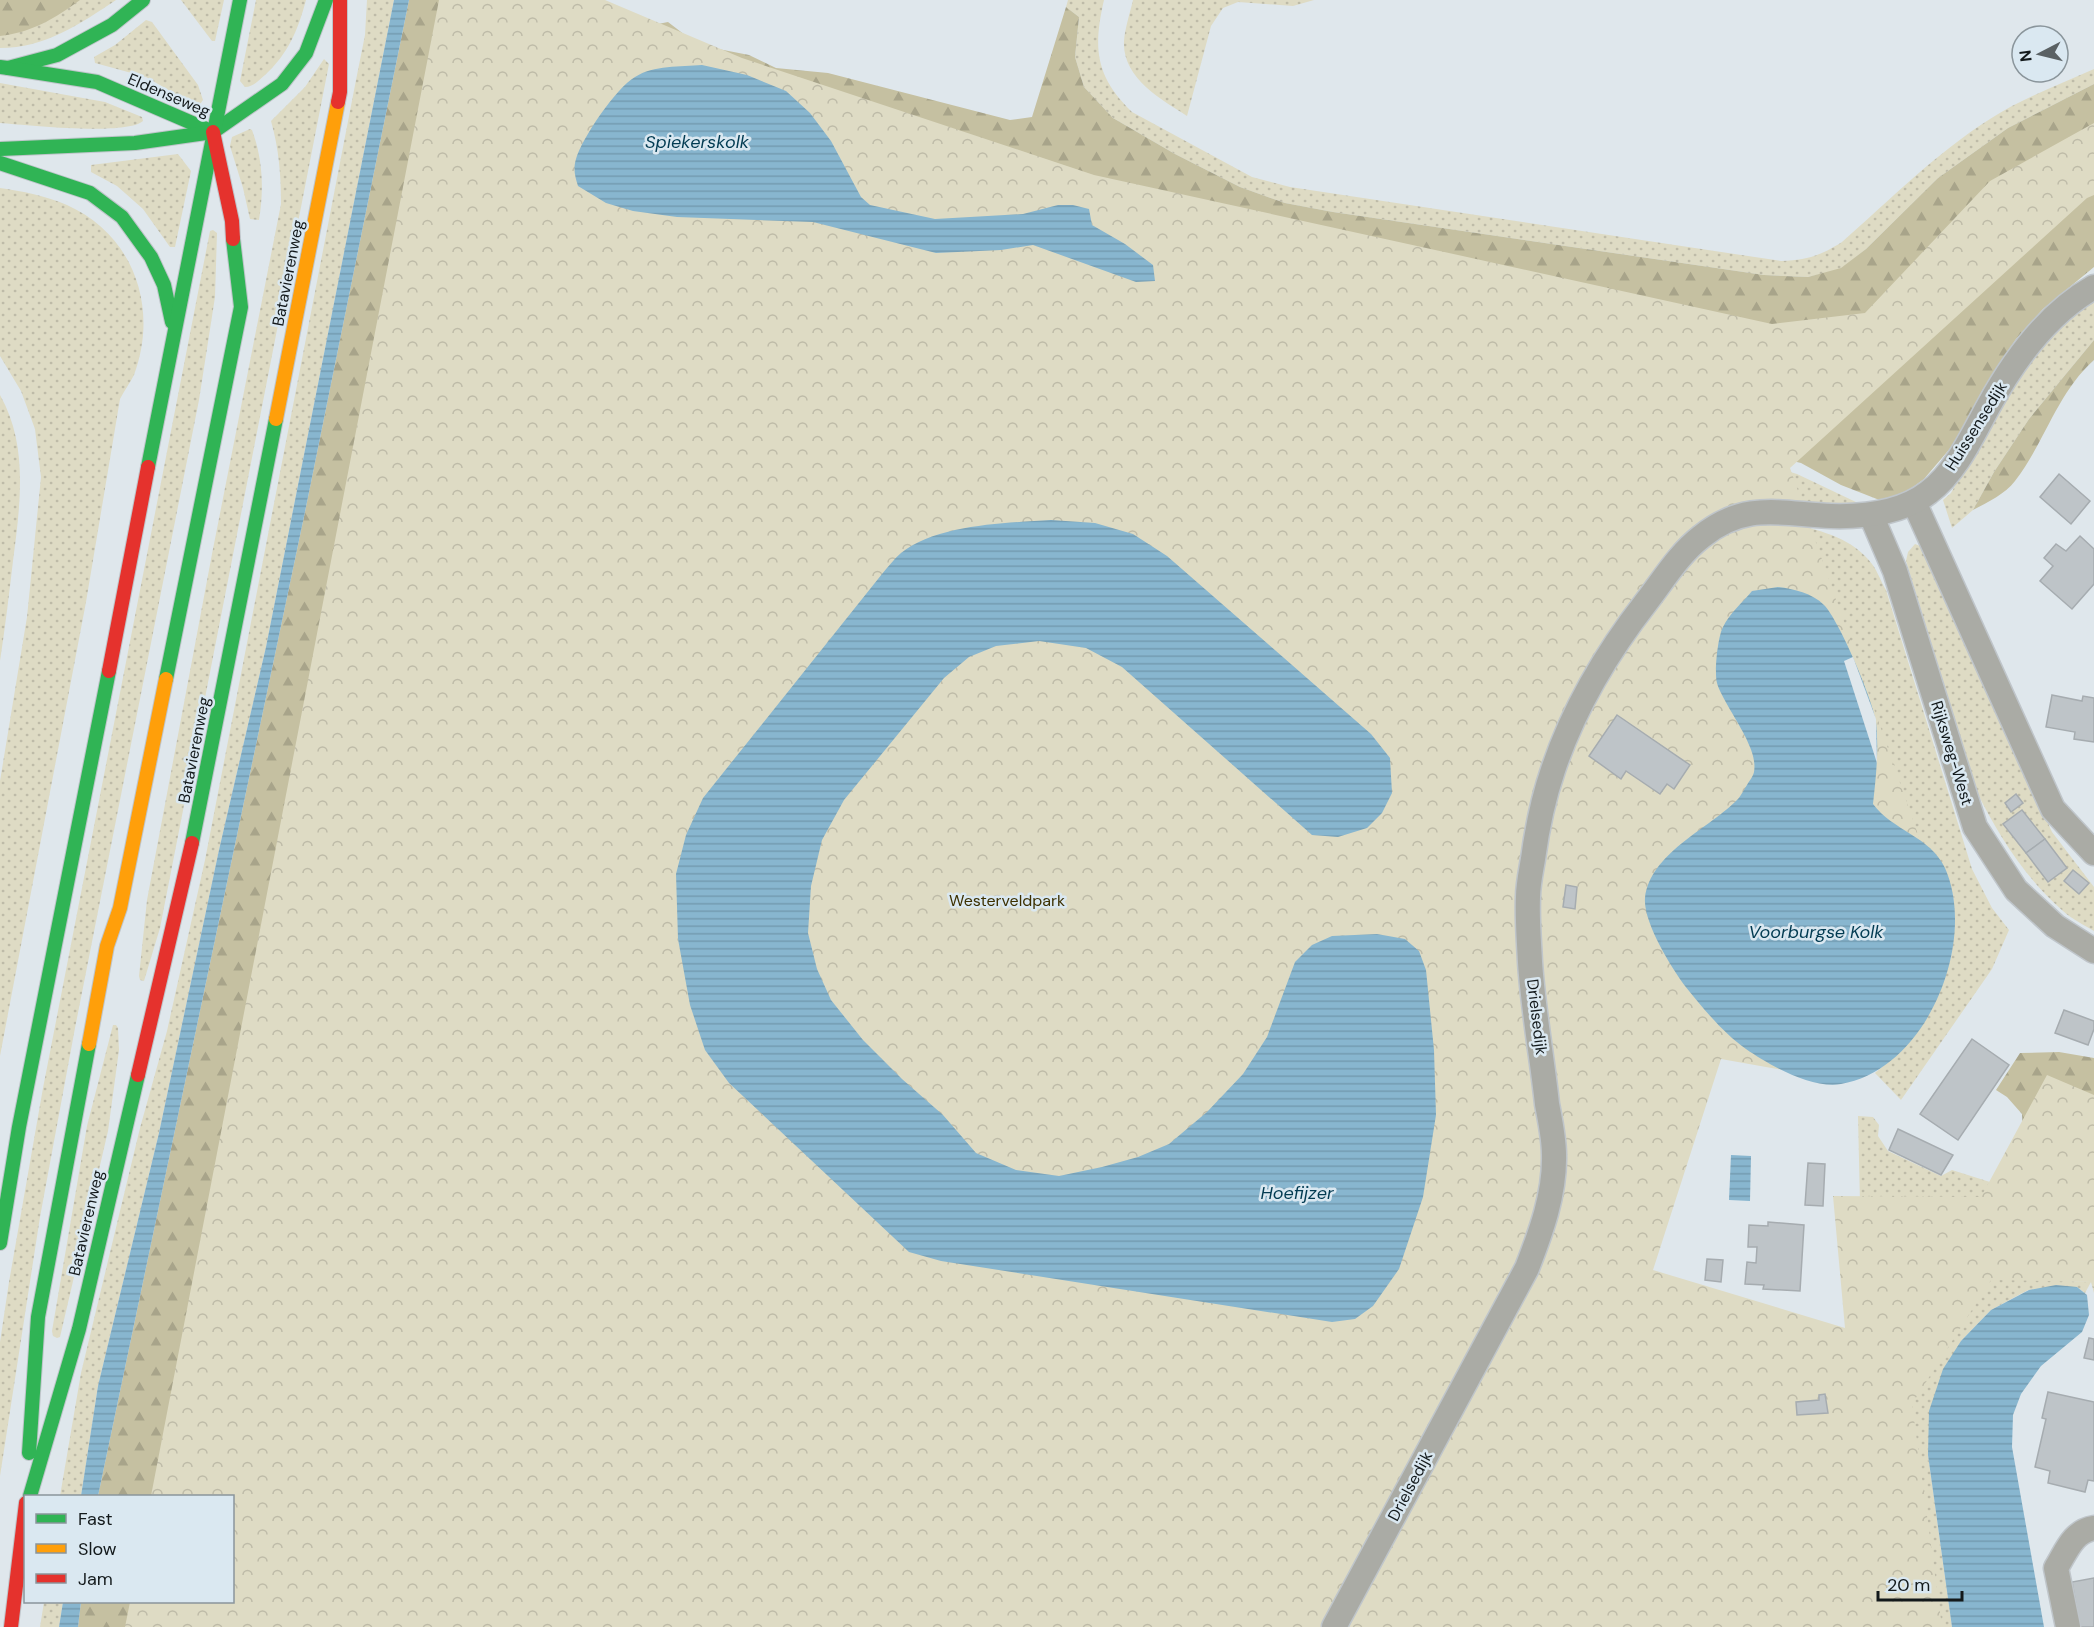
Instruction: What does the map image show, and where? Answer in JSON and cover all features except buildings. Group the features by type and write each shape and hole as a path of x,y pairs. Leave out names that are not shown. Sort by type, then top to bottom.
{"main road":[{"name":"Eldenseweg","path":"4,67 57,55 112,25 143,0"},
{"name":"Batavierenweg","path":"0,1243 19,1127 240,0"},
{"path":"213,132 282,84 306,53 326,0"},
{"name":"Batavierenweg","path":"29,1495 79,1329 188,863 340,92 340,0"},
{"name":"Eldenseweg","path":"4,67 97,82 213,132"},
{"name":"Eldenseweg","path":"0,149 126,144 213,132"},
{"name":"Batavierenweg","path":"28,1495 38,1317 107,946 120,908 241,307 232,221 213,132"},
{"path":"0,163 90,193 122,217 151,257 164,285 174,333"},
{"path":"11,1627 24,1519"}],"street":[{"name":"Huissensedijk","path":"1831,516 1871,515 1902,507 1930,492 1947,475 2021,355 2046,326 2082,294 2094,287"},
{"path":"1914,502 2053,809 2094,853"},
{"name":"Drielsedijk","path":"1334,1627 1527,1268 1541,1233 1550,1195 1554,1155 1530,965 1528,895 1537,830 1553,770 1577,714 1611,652 1641,609 1684,552 1702,536 1730,519 1766,511 1831,516"},
{"name":"Rijksweg-West","path":"1871,515 1895,571 1975,827 2016,890 2055,926 2094,951"},
{"path":"2068,1627 2056,1568 2072,1541 2084,1530 2094,1528"}],"green space":[{"path":"0,0 116,0 75,26 47,39 32,44 0,48"},
{"path":"0,0 80,0 42,24 22,32 0,36"},
{"path":"181,0 224,0 215,41 212,41"},
{"path":"256,0 306,0 296,31 280,59 258,81 245,87 240,81"},
{"path":"367,0 394,0 266,647 219,850 159,1133 98,1386 81,1495 60,1495 81,1373 140,1128 167,1031 205,860 365,35"},
{"path":"409,0 510,0 173,1495 98,1495 306,507"},
{"name":"Westerveldpark","path":"439,0 605,0 742,58 1094,175 1772,324 1865,313 1990,181 2094,123 2094,195 2087,198 1790,468 1936,886 1817,1076 1721,1059 1653,1270 1845,1328 1833,1196 1981,1197 2047,1075 2094,1095 2094,1293 2091,1282 1991,1280 1912,1404 1942,1627 125,1627 130,1603 234,1603 234,1495 151,1495"},
{"path":"1068,0 1104,0 1098,47 1100,60 1110,86 1132,112 1252,177 1290,187 1781,261 1813,256 1842,242 1932,162 1970,132 2002,111 2060,84 2070,84 2070,80 2094,69 2094,84 2008,128 1938,178 1866,249 1841,269 1808,277 1764,275 1333,212 1285,203 1240,187 1175,154 1113,118 1084,87 1075,57 1079,17 1066,7"},
{"path":"1133,0 1314,0 1293,6 1238,2 1223,8 1211,26 1187,116 1155,95 1136,77 1129,66 1124,41"},
{"path":"1066,7 1079,17 1075,57 1084,87 1113,118 1175,154 1240,187 1285,203 1333,212 1764,275 1808,277 1841,268 1866,249 1938,178 2008,128 2094,84 2094,267 2043,309 2016,339 1983,389 1953,445 1924,479 1909,490 1882,501 1841,485 1801,463 1737,448 597,36 668,22 698,45 749,55 776,68 828,73 1010,120 1032,117"},
{"path":"146,20 152,22 198,85 203,100 198,107 146,77 95,63 94,57 115,45"},
{"path":"324,59 329,64 160,928 144,981 140,980 139,976 147,900 281,204 279,162 271,121 305,87"},
{"path":"0,83 105,102 142,117 143,121 117,128 97,129 0,123"},
{"path":"250,129 256,141 262,175 259,220 250,219 230,146 232,137"},
{"path":"178,154 191,171 175,247 170,247 143,209 117,186 91,172 91,165"},
{"path":"0,188 34,194 67,205 90,218 109,235 124,254 135,276 144,324 141,350 134,375 120,399 86,602 0,1056 0,781 27,617 41,477 35,429 21,391 0,356"},
{"path":"210,231 217,233 215,297 199,400 40,1217 0,1476 0,1342 9,1282 43,1088"},
{"path":"2094,301 2094,340 2029,419 1994,472 1973,510 1952,528 1943,500 1951,493 2012,388 2050,339 2071,318"},
{"path":"2094,340 2094,360 2070,387 2015,481 2001,494 1973,510 1994,472 2029,419"},
{"path":"0,395 9,415 19,455 20,498 0,661"},
{"path":"1751,460 1797,474 1858,503 1861,507 1782,501"},
{"path":"1794,524 1847,542 1865,555 1876,570 1886,590 1972,869 1992,908 2009,930 1992,969 1901,1100 1875,1073 1901,1051 1926,1019 1951,958 1955,923 1953,894 1902,828"},
{"path":"1915,544 1923,547 2052,832 2094,887 2094,931 2067,914 2025,871 1994,824 1977,792 1906,561 1908,552"},
{"path":"113,1025 118,1028 119,1050 108,1131 60,1337 57,1338 53,1336 52,1331 87,1126"},
{"path":"2059,1052 2094,1058 2094,1117 2023,1131 2022,1114 2007,1097 1996,1090 2020,1053"},
{"path":"1858,1116 1873,1117 1879,1125 1878,1136 1888,1151 1941,1176 1952,1170 2009,1188 1861,1248"},
{"path":"1953,1276 2091,1282 2085,1293 2077,1287 2028,1290 1991,1310 1961,1341 1928,1455 1952,1627 1906,1627 1880,1476"},
{"path":"44,1603 63,1603 59,1627 40,1627"},
{"path":"81,1603 163,1603 161,1627 78,1627"}],"water":[{"path":"394,0 409,0 306,507 98,1495 81,1495 98,1386 159,1133 219,850 266,647"},
{"name":"Spiekerskolk","path":"702,65 747,75 786,91 810,113 831,141 861,197 870,205 935,219 1023,214 1058,205 1073,205 1089,209 1092,225 1125,244 1153,265 1155,281 1136,282 1033,245 1001,250 936,253 813,222 677,217 633,211 606,203 578,186 575,166 579,150 601,114 627,83 650,70"},
{"name":"Hoefijzer","path":"1051,520 1095,523 1133,534 1167,556 1371,734 1390,758 1392,793 1382,813 1367,828 1338,837 1312,835 1122,667 1086,648 1039,641 996,646 969,657 944,678 844,800 822,840 811,886 808,933 817,969 831,1000 863,1040 943,1115 976,1153 1016,1170 1059,1176 1138,1157 1169,1144 1207,1112 1243,1074 1267,1037 1295,962 1312,945 1332,936 1377,934 1405,939 1419,951 1426,970 1434,1050 1436,1115 1423,1197 1399,1269 1373,1306 1355,1319 1332,1322 941,1261 909,1252 729,1083 705,1050 690,1005 678,939 676,874 686,835 703,798 893,560 901,553 916,543 953,531 994,524"},
{"name":"Voorburgse Kolk","path":"1778,587 1796,590 1814,597 1824,605 1838,627 1874,711 1877,753 1873,804 1891,821 1930,848 1938,857 1945,868 1953,898 1955,931 1949,966 1937,999 1920,1029 1898,1055 1871,1074 1841,1084 1817,1083 1791,1074 1737,1043 1706,1011 1679,978 1659,944 1648,919 1646,908 1645,898 1649,882 1657,868 1681,844 1737,800 1753,774 1754,763 1750,746 1717,683 1717,654 1721,632 1726,622 1752,591"},
{"path":"1731,1155 1751,1156 1750,1201 1729,1200"},
{"path":"2056,1285 2077,1287 2087,1295 2089,1315 2082,1332 2041,1366 2021,1394 2013,1415 2012,1447 2044,1627 1952,1627 1928,1455 1929,1411 1943,1369 1961,1341 1991,1310 2029,1290"},
{"path":"63,1603 81,1603 78,1627 59,1627"}],"pier":[{"path":"1853,657 1876,719 1877,763 1844,661"}],"traffic: fast":[{"path":"0,67 8,68 57,55 112,25 143,0"},
{"path":"148,467 240,0"},
{"path":"0,149 135,143 213,132 282,84 306,53 326,0"},
{"path":"8,68 97,82 213,132"},
{"path":"0,163 90,193 122,217 151,257 164,285 172,322"},
{"path":"166,679 241,307 233,239"},
{"path":"192,843 276,419"},
{"path":"0,1243 19,1127 109,671"},
{"path":"29,1453 38,1317 89,1044"},
{"path":"30,1495 79,1329 138,1075"}],"traffic: slow":[{"path":"276,419 338,102"},
{"path":"89,1044 107,946 120,908 166,679"}],"traffic: jam":[{"path":"338,102 340,92 340,0"},
{"path":"213,132 232,221 233,239"},
{"path":"109,671 148,467"},
{"path":"138,1075 192,843"},
{"path":"11,1627 24,1520"}]}
